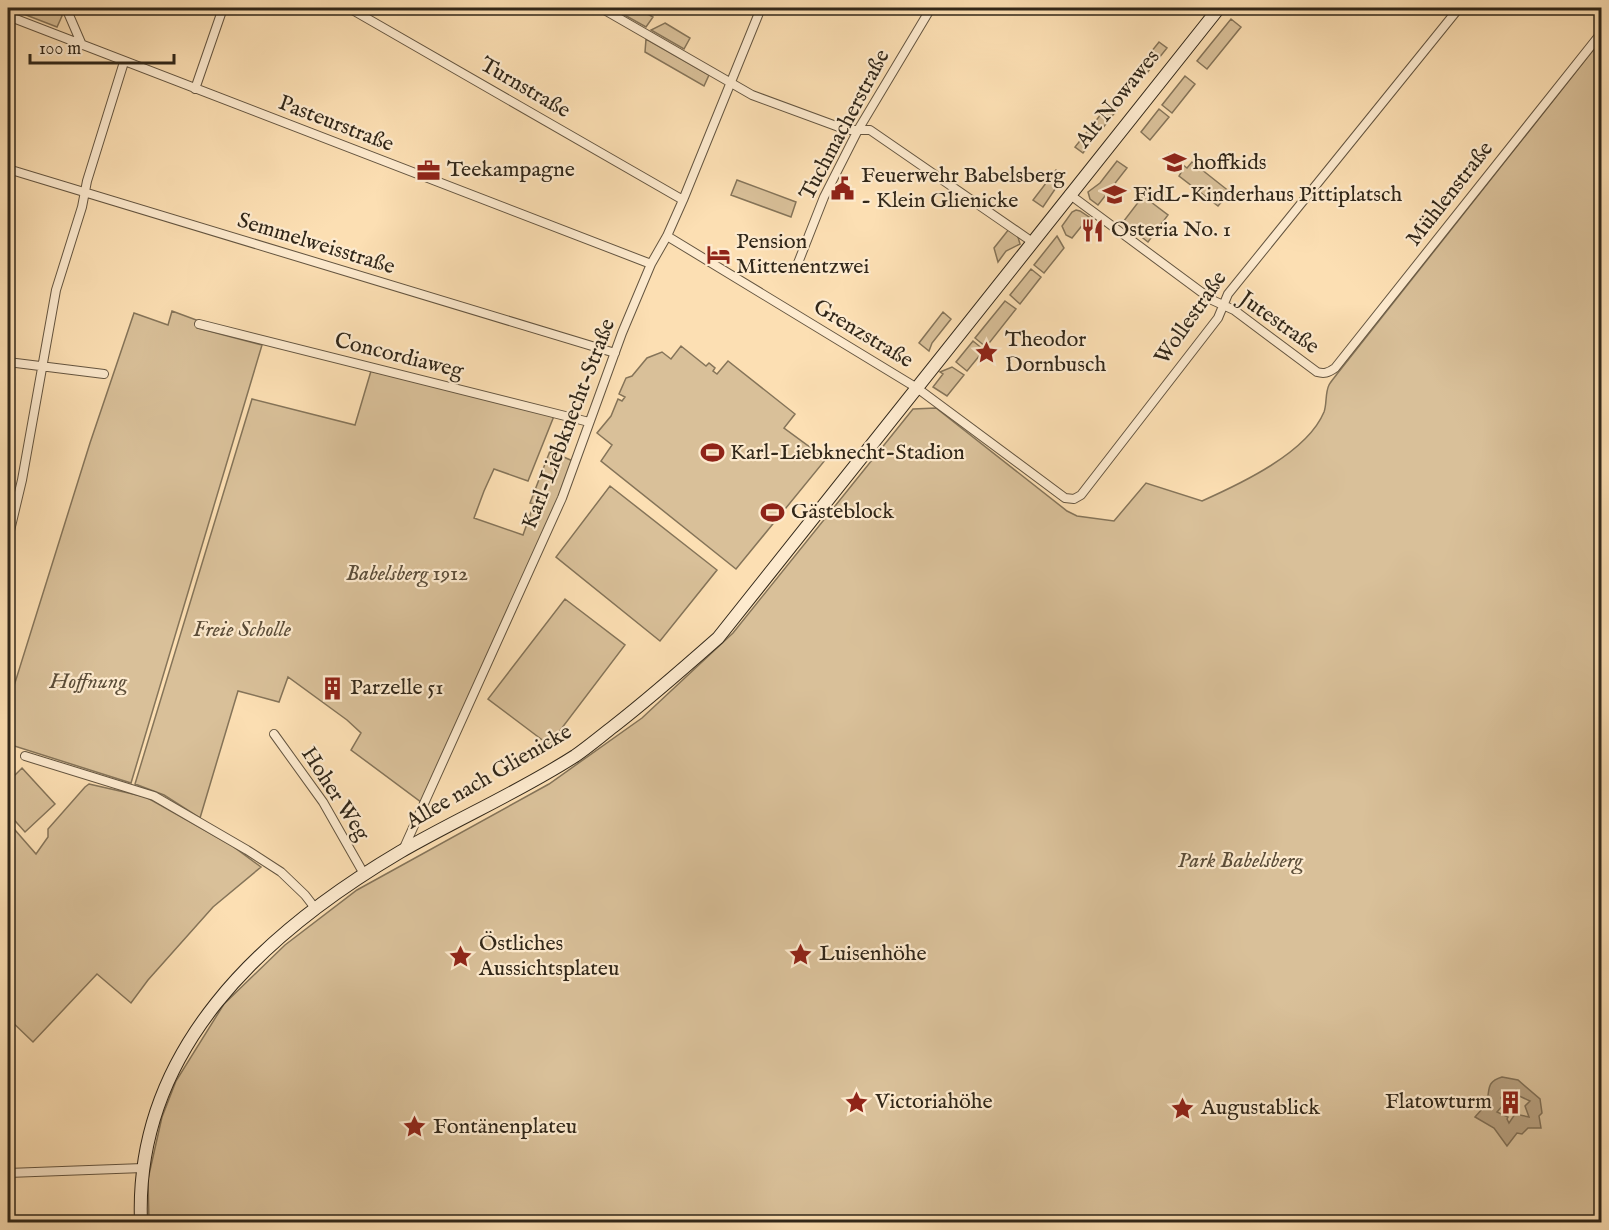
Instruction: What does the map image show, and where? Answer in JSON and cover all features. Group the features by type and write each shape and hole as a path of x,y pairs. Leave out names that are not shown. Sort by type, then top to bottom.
{"street":[{"path":"66,8 82,45"},
{"path":"195,89 223,8"},
{"name":"Turnstraße","path":"349,8 683,200"},
{"path":"601,8 752,95 847,130 870,130 1031,241"},
{"name":"Karl-Liebknecht-Straße","path":"402,851 562,498 615,353 651,264 683,200 761,8"},
{"name":"Tuchmacherstraße","path":"798,263 824,197 858,130 931,8"},
{"name":"Alt Nowawes","path":"917,388 1031,241 1219,8"},
{"name":"Wollestraße","path":"917,388 1065,498 1074,499 1081,495 1213,325 1228,294 1460,8"},
{"name":"Pasteurstraße","path":"8,16 651,264"},
{"name":"Mühlenstraße","path":"1323,373 1335,368 1602,32"},
{"path":"8,539 22,480 56,290 124,62"},
{"name":"Semmelweisstraße","path":"8,169 615,353"},
{"name":"Jutestraße","path":"1069,194 1203,294 1234,310 1317,372 1323,373"},
{"name":"Grenzstraße","path":"667,236 917,388"},
{"name":"Concordiaweg","path":"199,324 589,422"},
{"path":"8,362 104,374"},
{"name":"Allee nach Glienicke","path":"141,1222 143,1168 153,1123 163,1093 203,1021 218,998 240,974 315,908 363,874 576,755 658,692 718,638 917,388"},
{"name":"Hoher Weg","path":"273,734 323,802 363,874"},
{"path":"25,756 154,796 281,872 315,908"},
{"path":"8,1173 143,1168"}],"green space":[{"path":"8,8 59,8 62,16 57,27"},
{"path":"612,8 637,8 653,17 646,27"},
{"path":"1231,19 1241,27 1207,69 1197,61"},
{"path":"665,23 690,38 684,49 651,30"},
{"path":"646,39 709,75 704,86 645,52"},
{"name":"Park Babelsberg","path":"1601,40 1601,1222 149,1222 148,1179 162,1117 176,1081 224,1004 285,945 357,890 549,784 642,718 733,633 913,409 936,408 1067,511 1077,516 1114,521 1146,483 1202,501 1235,486 1288,454 1315,427 1324,412 1328,388 1332,381"},
{"path":"1159,42 1167,48 1143,78 1135,72"},
{"path":"1185,76 1195,84 1172,113 1162,105"},
{"path":"1109,104 1117,110 1083,153 1075,147"},
{"path":"1159,109 1169,117 1150,140 1141,132"},
{"path":"1169,154 1187,168 1192,162 1230,192 1218,206 1179,176 1182,171 1165,158"},
{"path":"1117,161 1127,168 1098,205 1090,199 1088,192 1100,183"},
{"path":"1056,170 1064,176 1043,207 1033,200"},
{"path":"737,180 796,202 791,217 731,195"},
{"path":"1143,196 1168,215 1148,242 1123,222"},
{"path":"1076,210 1089,217 1072,238 1066,235 1062,226"},
{"path":"1009,229 1018,237 1020,244 1006,251 998,262 994,248"},
{"path":"1057,236 1064,248 1044,273 1034,265"},
{"path":"1031,269 1041,277 1020,304 1010,295"},
{"path":"1005,301 1016,309 986,347 975,338"},
{"name":"Hoffnung","path":"172,311 199,321 197,328 262,345 131,783 8,744 8,705 90,443 134,313 168,325"},
{"path":"943,312 951,319 932,343 929,351 919,343"},
{"path":"973,341 984,350 967,371 956,362"},
{"name":"Karl-Liebknecht-Stadion","path":"681,346 706,366 709,363 715,368 713,371 717,374 728,361 795,414 784,428 826,459 736,569 601,461 612,445 597,433 611,416 618,399 622,401 625,397 619,394 626,378 632,376 647,358 662,352 671,359"},
{"path":"952,367 964,375 947,396 933,387 943,374 940,372"},
{"path":"371,371 554,416 528,481 494,469 474,518 523,535 534,504 530,503 550,451 575,462 421,802 351,750 361,733 288,677 279,702 238,691 200,818 164,795 135,784 252,399 355,425"},
{"path":"610,486 717,570 660,641 556,557"},
{"path":"565,599 625,645 549,745 488,699"},
{"path":"22,768 55,804 25,832 8,813 8,782"},
{"path":"89,784 146,797 231,845 261,867 213,907 148,980 131,1003 97,974 33,1042 8,1018 8,822 36,854 48,837 48,829"}],"shaded area":[{"path":"1502,1077 1518,1080 1540,1099 1542,1113 1539,1116 1541,1128 1528,1128 1522,1134 1517,1133 1507,1146 1494,1128 1475,1117 1487,1101 1493,1081","holes":["1516,1090 1519,1096 1530,1101 1525,1106 1529,1117 1515,1114 1509,1123 1508,1117 1497,1112 1504,1104 1501,1098 1506,1092 1513,1093"]}],"place":[{"name":"hoffkids","path":"1175,163"},
{"name":"Teekampagne","path":"429,170"},
{"name":"Feuerwehr Babelsberg - Klein Glienicke","path":"843,189"},
{"name":"FidL-Kinderhaus Pittiplatsch","path":"1115,195"},
{"name":"Osteria No. 1","path":"1093,230"},
{"name":"Pension Mittenentzwei","path":"718,255"},
{"name":"Theodor Dornbusch","path":"987,353"},
{"name":"Karl-Liebknecht-Stadion","path":"712,453"},
{"name":"Gästeblock","path":"773,512"},
{"name":"Parzelle 51","path":"332,688"},
{"name":"Luisenhöhe","path":"801,954"},
{"name":"Östliches Aussichtsplateu","path":"461,957"},
{"name":"Victoriahöhe","path":"857,1102"},
{"name":"Flatowturm","path":"1510,1102"},
{"name":"Augustablick","path":"1183,1108"},
{"name":"Fontänenplateu","path":"415,1127"}],"park label":[{"name":"Babelsberg 1912","path":"407,574"},
{"name":"Freie Scholle","path":"242,630"}]}
